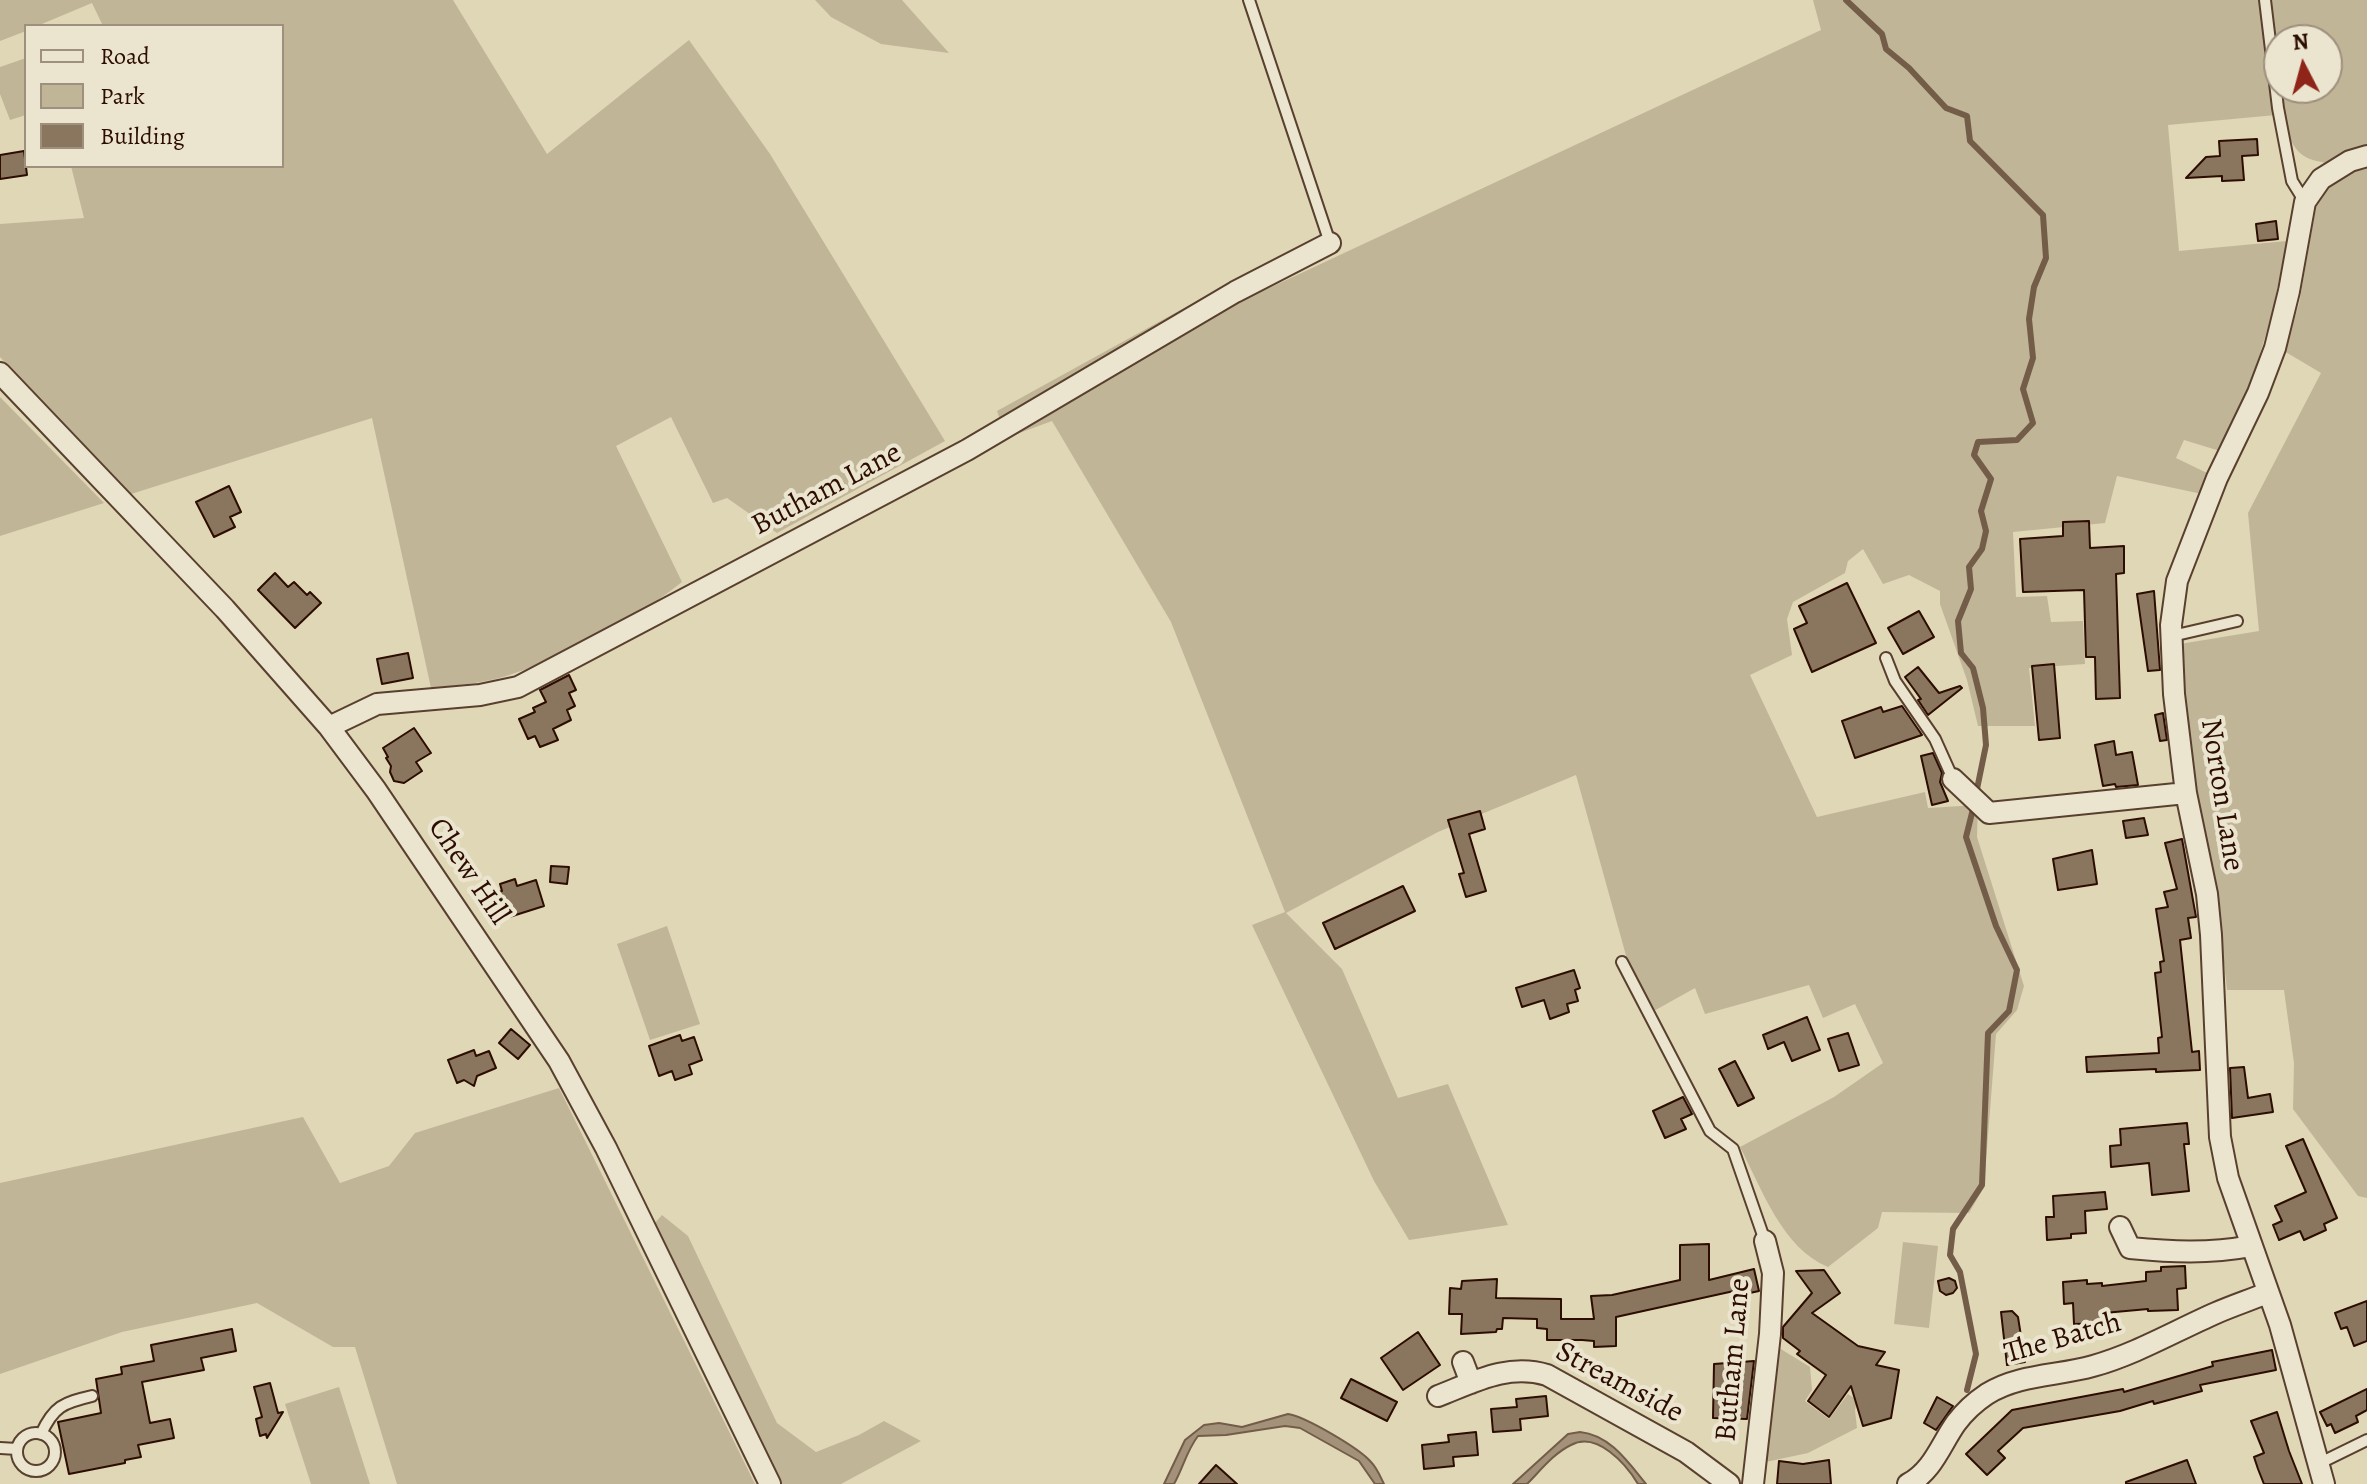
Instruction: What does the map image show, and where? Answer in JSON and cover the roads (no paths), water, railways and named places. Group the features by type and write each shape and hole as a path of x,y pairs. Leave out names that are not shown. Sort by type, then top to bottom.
{"street":[{"path":"2305,202 2321,179 2350,161 2367,156"},
{"name":"Norton Lane","path":"2305,202 2275,348 2258,393 2217,478 2177,581 2172,636 2174,694 2186,793 2207,894 2220,1137 2228,1178 2280,1325 2324,1484"},
{"name":"Butham Lane","path":"329,727 377,704 480,695 518,687 967,450 1235,292 1330,243"},
{"name":"Chew Hill","path":"0,373 225,609 329,727 376,790 559,1061 606,1148 770,1484"},
{"path":"1959,784 1989,813 2186,793"},
{"path":"2120,1227 2130,1248 2217,1253 2251,1246"},
{"name":"Butham Lane","path":"1753,1484 1770,1334 1773,1273 1765,1241"},
{"name":"The Batch","path":"1908,1484 1929,1467 1956,1422 1990,1392 2029,1378 2091,1367 2129,1354 2267,1293"},
{"path":"1463,1362 1471,1383"},
{"name":"Streamside","path":"1438,1396 1514,1370 1547,1375 1686,1452 1729,1484"}],"lane":[{"path":"1249,0 1330,243"},
{"path":"2265,0 2278,108 2292,181 2305,202"},
{"path":"2172,636 2237,621"},
{"path":"1886,658 1895,681 1935,739 1959,784"},
{"path":"1622,962 1710,1131 1733,1149 1765,1241"},
{"path":"41,1434 51,1412 68,1402 92,1396"},
{"path":"31,1434 41,1434 51,1440 55,1450 53,1461 46,1469 35,1472 25,1468 18,1460 17,1449 22,1439 31,1434"},
{"path":"2318,1464 2367,1440"},
{"path":"0,1448 17,1449"}],"waterway":[{"path":"1846,0 1882,34 1886,49 1909,68 1946,108 1967,116 1970,141 2043,215 2046,258 2034,287 2029,319 2033,358 2023,389 2033,423 2017,440 1978,442 1974,455 1991,479 1981,511 1986,531 1982,549 1969,567 1971,589 1958,621 1961,653 1973,668 1983,708 1986,745 1976,794"},
{"path":"1967,1390 1976,1354 1960,1272 1950,1255 1953,1229 1982,1185 1988,1033 2009,1011 2017,970 1996,926 1966,837 1974,805"}]}
